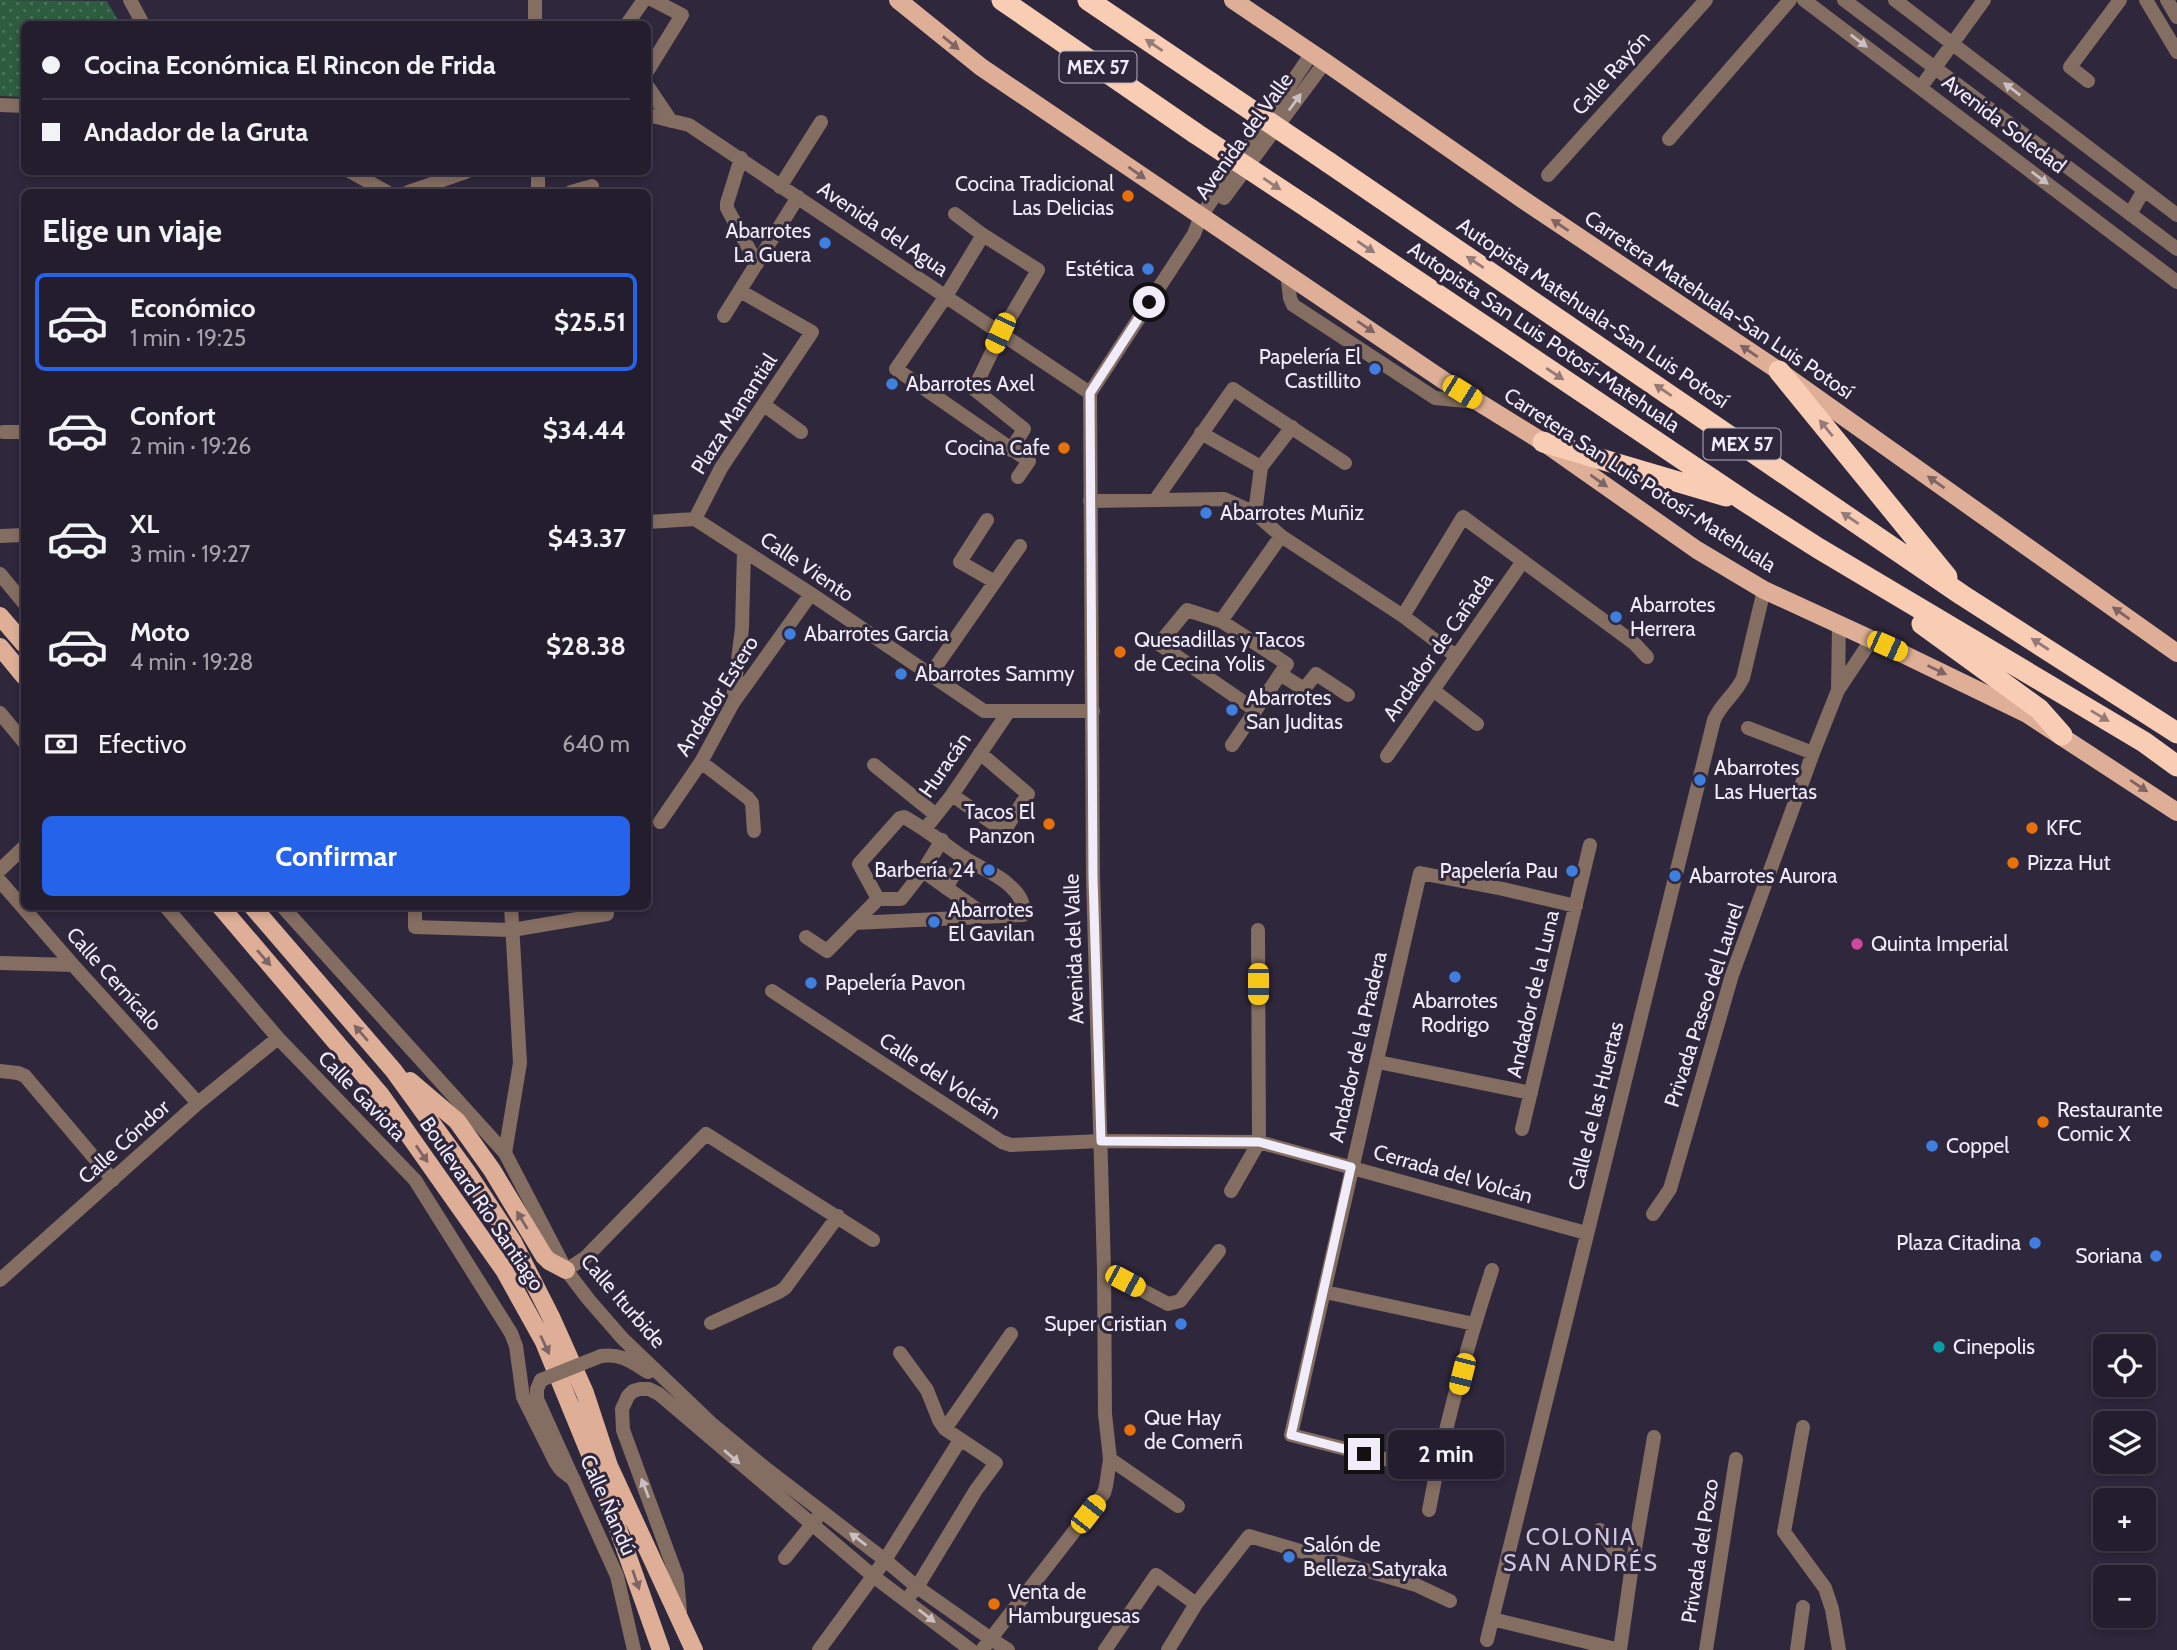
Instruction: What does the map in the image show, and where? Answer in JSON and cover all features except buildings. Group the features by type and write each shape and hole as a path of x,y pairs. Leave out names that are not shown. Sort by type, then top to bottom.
{"highway":[{"name":"Autopista San Luis Potosí-Matehuala","path":"1002,0 1195,133 1746,502 1818,548 2144,742 2177,765"},
{"name":"Autopista Matehuala-San Luis Potosí","path":"1088,0 1962,595 2177,733"},
{"path":"1779,371 1962,595"},
{"path":"1543,442 1746,502"},
{"path":"1818,548 2039,709 2062,735"}],"main road":[{"name":"Carretera San Luis Potosí-Matehuala","path":"898,0 981,67 1204,219 1543,442 1698,550 1764,590 2021,710 2177,812"},
{"name":"Carretera Matehuala-San Luis Potosí","path":"1233,0 1536,209 1779,371 2177,653"},
{"path":"0,616 21,640"},
{"path":"0,647 21,672"},
{"name":"Boulevard Río Santiago","path":"222,910 380,1094 504,1270 544,1342 601,1481 661,1650"},
{"name":"Boulevard Río Santiago","path":"254,910 394,1071 467,1172 513,1242 585,1393 609,1466 694,1650"},
{"path":"394,1071 407,1078 457,1121 492,1170 544,1256 566,1270"}],"street":[{"path":"131,0 142,21"},
{"path":"535,0 535,21"},
{"path":"629,21 644,0"},
{"path":"651,65 682,15 653,0"},
{"name":"Calle Rayón","path":"1548,175 1706,0"},
{"path":"1669,139 1790,0"},
{"name":"Avenida Soledad","path":"1804,0 2177,282"},
{"name":"Avenida Soledad","path":"1844,0 2177,249"},
{"path":"1895,0 2177,215"},
{"path":"1921,86 1984,0"},
{"path":"2088,80 2070,67 2120,0"},
{"path":"2146,0 2177,52"},
{"path":"2167,0 2177,17"},
{"name":"Avenida del Valle","path":"986,1644 1104,1493 1110,1459 1105,1414 1104,1269 1093,877 1090,393 1204,219 1318,58"},
{"path":"651,92 671,121"},
{"path":"0,105 21,106"},
{"name":"Avenida del Agua","path":"651,116 689,125 1090,393"},
{"path":"780,187 821,122"},
{"path":"741,158 727,208 757,264"},
{"path":"356,175 382,189"},
{"path":"417,189 457,175"},
{"path":"2130,214 2144,190"},
{"path":"724,316 798,197"},
{"path":"955,214 1038,270 1000,333 974,389 1024,429 1011,450"},
{"path":"984,235 896,369 1029,461 1018,477"},
{"name":"Plaza Manantial","path":"695,519 722,468 812,332 740,291"},
{"path":"1156,499 1233,389 1345,463"},
{"path":"764,405 802,432"},
{"path":"1255,513 1261,467 1292,427"},
{"path":"3,432 21,432"},
{"path":"1200,433 1261,467"},
{"path":"1090,501 1224,499 1255,513 1280,536 1403,616 1456,656"},
{"path":"1403,616 1463,517 1634,643 1647,657"},
{"path":"651,522 695,519"},
{"name":"Calle Viento","path":"695,519 984,711 1093,711"},
{"path":"987,520 960,562 995,582"},
{"path":"0,536 21,535"},
{"path":"1221,621 1280,536"},
{"path":"930,676 1020,546"},
{"path":"733,703 743,628 744,551"},
{"name":"Andador de Cañada","path":"1387,757 1523,561"},
{"path":"0,574 21,599"},
{"name":"Calle de las Huertas","path":"1487,1640 1714,720 1743,678 1764,590"},
{"name":"Andador Estero","path":"660,822 701,762 733,703 811,594"},
{"path":"1232,745 1287,664 1221,621 1187,610 1158,644 1255,710"},
{"name":"Privada Paseo del Laurel","path":"1838,690 1839,624"},
{"name":"Privada Paseo del Laurel","path":"1653,1214 1670,1189 1732,975 1813,753 1838,690 1872,639"},
{"path":"1280,674 1304,689 1316,674 1348,695"},
{"path":"1433,690 1477,724"},
{"name":"Huracán","path":"877,899 859,864 900,818 904,817 925,829 952,795 1009,711"},
{"path":"0,713 21,738"},
{"path":"1748,728 1813,753"},
{"path":"952,795 1004,831 1028,794 980,753"},
{"path":"701,762 752,803 754,831"},
{"path":"874,765 936,815"},
{"path":"854,923 1023,915 1025,906 1011,886 925,829"},
{"path":"806,937 827,951 877,899 901,899 942,840"},
{"path":"1576,906 1590,845"},
{"path":"0,870 21,850"},
{"path":"946,888 964,857"},
{"path":"923,871 986,916"},
{"name":"Andador de la Luna","path":"1378,1062 1531,1093 1576,906 1420,873"},
{"name":"Andador de la Pradera","path":"1420,873 1291,1435 1436,1472"},
{"name":"Calle Cernícalo","path":"0,881 21,906"},
{"name":"Calle Cernícalo","path":"25,910 198,1103"},
{"name":"Calle Gaviota","path":"168,910 278,1038 415,1180 511,1334 516,1346 523,1396 556,1463 574,1480"},
{"name":"Calle Iturbide","path":"286,910 505,1153 566,1270 615,1329 665,1380 675,1397 812,1525 873,1576 971,1650"},
{"path":"415,910 415,927 512,930 607,914 607,910"},
{"path":"505,1153 520,1063 511,910"},
{"path":"1231,1191 1259,1142 1258,930"},
{"path":"0,963 72,965"},
{"name":"Calle del Volcán","path":"772,991 1002,1142 1019,1146 1101,1141"},
{"name":"Calle Cóndor","path":"0,1280 198,1103 278,1038"},
{"path":"0,1070 25,1076 113,1180"},
{"path":"1522,1129 1531,1093"},
{"path":"566,1270 586,1257 706,1134 873,1240"},
{"name":"Cerrada del Volcán","path":"1101,1141 1259,1142 1586,1233"},
{"path":"711,1323 785,1288 838,1216"},
{"path":"1104,1269 1168,1304 1174,1304 1180,1301 1219,1251"},
{"path":"1429,1510 1436,1472 1474,1324 1492,1270"},
{"path":"1325,1292 1474,1324"},
{"path":"945,1429 1011,1334"},
{"path":"900,1353 928,1390 945,1429 996,1463 906,1600"},
{"name":"Calle Ñandú","path":"634,1650 617,1576 537,1399 537,1390 541,1380 601,1356 613,1354 622,1356 665,1380"},
{"name":"Calle Iturbide","path":"681,1624 677,1577 627,1443 622,1418 624,1402 633,1391 649,1390 675,1397 821,1513 885,1560 986,1644 1008,1650"},
{"path":"1803,1427 1784,1526 1786,1536 1825,1588 1832,1609 1839,1650"},
{"path":"1492,1619 1620,1650 1654,1437"},
{"path":"819,1650 885,1560 960,1440"},
{"path":"1110,1459 1178,1506"},
{"name":"Privada del Pozo","path":"1706,1650 1736,1459"},
{"path":"785,1558 821,1513"},
{"path":"1600,1530 1631,1572"},
{"path":"1168,1650 1196,1604 1249,1536 1416,1584 1450,1601"},
{"path":"1105,1650 1156,1575 1196,1604"},
{"path":"1797,1650 1803,1607"}],"green space":[{"path":"0,0 107,1 118,21 21,21 21,97 0,96"}],"place":[{"name":"Cocina Tradicional Las Delicias","path":"1128,196"},
{"name":"Abarrotes La Guera","path":"825,243"},
{"name":"Estética","path":"1148,269"},
{"name":"Papelería El Castillito","path":"1375,369"},
{"name":"Abarrotes Axel","path":"892,384"},
{"name":"Cocina Cafe","path":"1064,448"},
{"name":"Abarrotes Muñiz","path":"1206,513"},
{"name":"Abarrotes Herrera","path":"1616,617"},
{"name":"Abarrotes Garcia","path":"790,634"},
{"name":"Quesadillas y Tacos de Cecina Yolis","path":"1120,652"},
{"name":"Abarrotes Sammy","path":"901,674"},
{"name":"Abarrotes San Juditas","path":"1232,710"},
{"name":"Abarrotes Las Huertas","path":"1700,780"},
{"name":"Tacos El Panzon","path":"1049,824"},
{"name":"KFC","path":"2032,828"},
{"name":"Pizza Hut","path":"2013,863"},
{"name":"Barbería 24","path":"989,870"},
{"name":"Papelería Pau","path":"1572,871"},
{"name":"Abarrotes Aurora","path":"1675,876"},
{"name":"Abarrotes El Gavilan","path":"934,922"},
{"name":"Quinta Imperial","path":"1857,944"},
{"name":"Abarrotes Rodrigo","path":"1455,977"},
{"name":"Papelería Pavon","path":"811,983"},
{"name":"Restaurante Comic X","path":"2043,1122"},
{"name":"Coppel","path":"1932,1146"},
{"name":"Plaza Citadina","path":"2035,1243"},
{"name":"Soriana","path":"2156,1256"},
{"name":"Super Cristian","path":"1181,1324"},
{"name":"Cinepolis","path":"1939,1347"},
{"name":"Que Hay de Comerñ","path":"1130,1430"},
{"name":"Salón de Belleza Satyraka","path":"1289,1557"},
{"name":"Venta de Hamburguesas","path":"994,1604"}],"district":[{"name":"COLONIA SAN ANDRÉS","path":"1581,1550"}],"route":[{"path":"1149,302 1090,393 1093,877 1101,1141 1259,1142 1351,1167 1291,1435 1364,1454"}]}
